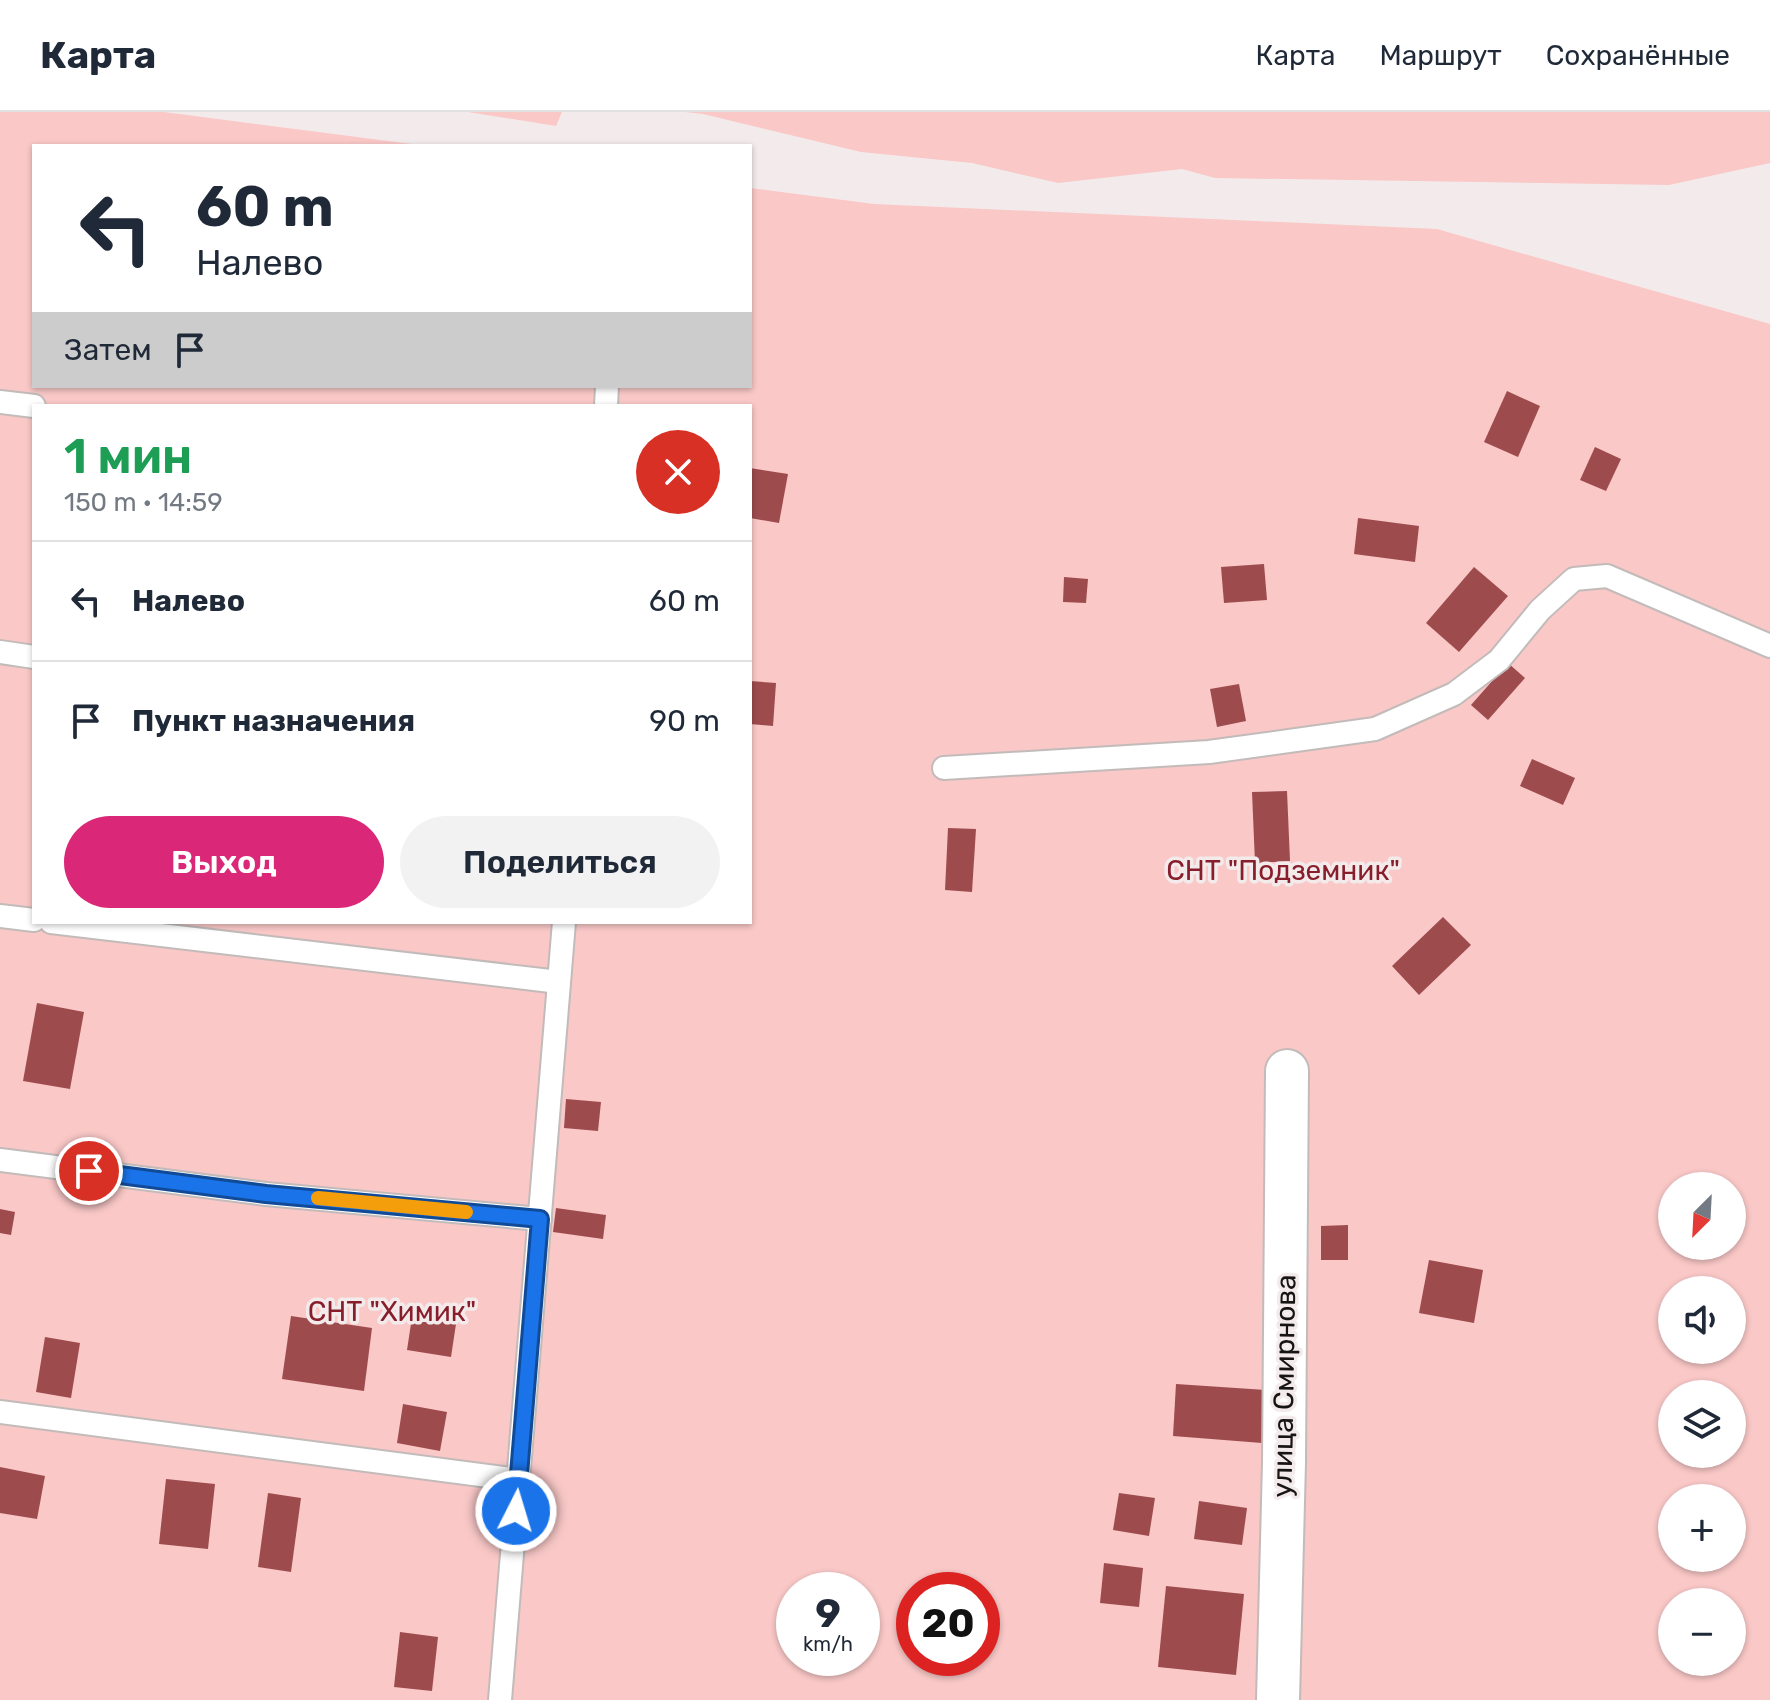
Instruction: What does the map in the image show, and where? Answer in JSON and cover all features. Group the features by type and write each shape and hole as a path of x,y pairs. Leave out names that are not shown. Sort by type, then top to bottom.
{"street":[{"name":"улица Смирнова","path":"1278,1700 1284,1462 1287,1071"}],"lane":[{"path":"0,402 32,406"},
{"path":"944,768 1209,752 1375,729 1454,694 1477,677 1499,660 1540,610 1574,579 1607,576 1770,646"},
{"path":"0,652 32,657"},
{"path":"0,916 32,920"},
{"path":"68,924 559,982"},
{"path":"500,1700 564,924"},
{"path":"0,1160 266,1194 540,1219"},
{"path":"0,1412 518,1480"}],"green space":[{"name":"СНТ \"Подземник\"","path":"0,112 164,112 412,144 32,144 32,388 752,388 752,188 874,204 1437,229 1770,324 1770,1700 0,1700"},
{"path":"468,112 562,112 556,126"},
{"path":"685,112 1770,112 1770,163 1669,185 1215,178 1182,169 1058,183 972,163 861,152"}],"building":[{"path":"1507,391 1540,406 1518,457 1484,442"},
{"path":"1595,447 1621,459 1606,491 1580,480"},
{"path":"752,468 788,474 779,523 752,518"},
{"path":"1358,518 1419,526 1415,562 1354,554"},
{"path":"1264,564 1267,600 1224,603 1221,567"},
{"path":"1474,567 1508,596 1459,652 1426,623"},
{"path":"1064,577 1088,579 1086,603 1063,602"},
{"path":"1508,663 1525,678 1488,720 1471,705"},
{"path":"752,681 776,683 773,726 752,724"},
{"path":"1239,684 1246,721 1217,727 1210,689"},
{"path":"1532,759 1575,778 1563,805 1520,786"},
{"path":"1287,791 1290,861 1255,863 1252,792"},
{"path":"948,828 976,829 972,892 945,890"},
{"path":"1443,917 1471,945 1419,995 1392,966"},
{"path":"37,1003 84,1012 70,1089 23,1081"},
{"path":"566,1099 601,1102 598,1131 564,1128"},
{"path":"556,1208 606,1215 603,1239 553,1232"},
{"path":"0,1209 15,1212 11,1235 0,1233"},
{"path":"1348,1225 1348,1260 1321,1260 1321,1226"},
{"path":"1429,1260 1483,1270 1474,1323 1419,1313"},
{"path":"291,1316 372,1328 364,1391 282,1379"},
{"path":"412,1317 456,1324 451,1357 407,1350"},
{"path":"45,1337 80,1343 71,1398 36,1392"},
{"path":"1176,1384 1266,1390 1262,1443 1173,1436"},
{"path":"403,1404 447,1412 440,1451 397,1443"},
{"path":"0,1467 45,1476 37,1519 0,1513"},
{"path":"166,1479 215,1484 208,1549 159,1544"},
{"path":"268,1493 301,1498 291,1572 258,1567"},
{"path":"1119,1493 1155,1498 1149,1536 1113,1530"},
{"path":"1199,1501 1247,1508 1242,1545 1194,1539"},
{"path":"1104,1563 1143,1568 1139,1607 1100,1603"},
{"path":"1166,1586 1244,1594 1236,1675 1158,1667"},
{"path":"400,1632 438,1637 432,1691 394,1687"}],"slow traffic":[{"path":"318,1198 466,1212"}],"route":[{"path":"89,1171 266,1194 540,1219 516,1511"}],"park label":[{"name":"СНТ \"Химик\"","path":"392,1311"}]}
